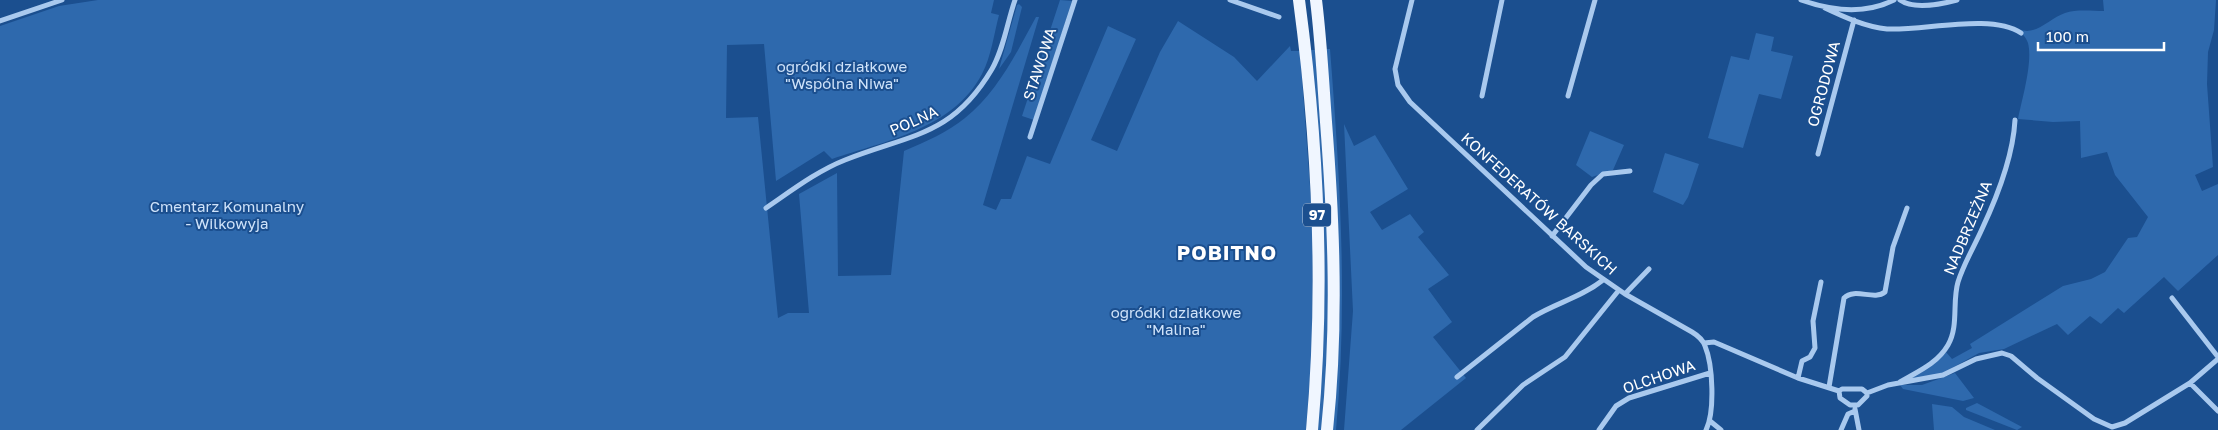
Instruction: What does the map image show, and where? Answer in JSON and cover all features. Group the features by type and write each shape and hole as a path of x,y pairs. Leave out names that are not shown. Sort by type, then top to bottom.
{"main road":[{"name":"97","path":"1299,0 1305,48 1319,256 1318,359 1312,430"},
{"name":"97","path":"1316,0 1332,196 1335,266 1335,329 1327,430"}],"street":[{"path":"0,20 62,0"},
{"name":"POLNA","path":"766,208 833,165 926,132 946,122 963,109 993,67 1001,49 1015,0"},
{"name":"STAWOWA","path":"1030,137 1075,0"},
{"path":"1230,0 1279,16"},
{"name":"KONFEDERATÓW BARSKICH","path":"1412,0 1395,64 1396,76 1401,90 1429,121 1552,236 1603,280 1692,332 1704,342 1710,341 1733,349 1798,378 1840,390 1842,388 1865,390 1867,392"},
{"path":"1482,96 1502,0"},
{"path":"1568,96 1595,0"},
{"path":"1801,0 1877,27 1896,29 1996,25 2012,28 2021,33"},
{"path":"1825,8 1867,9 1894,0"},
{"path":"1900,0 1905,3 1918,4 1957,0"},
{"name":"OGRODOWA","path":"1818,154 1854,20"},
{"name":"NADBRZEŻNA","path":"1899,383 1928,366 1948,344 1954,326 1958,285 1988,216 2009,160 2015,120"},
{"path":"1552,236 1591,185 1603,174 1630,171"},
{"path":"1829,387 1844,298 1852,294 1879,295 1885,292 1893,247 1908,208"},
{"path":"1625,294 1649,269"},
{"path":"1456,377 1533,317 1582,294 1603,280"},
{"path":"1798,378 1802,361 1810,357 1816,348 1813,321 1821,282"},
{"path":"1477,430 1523,386 1565,357 1619,290"},
{"path":"1842,430 1848,414 1865,400 1867,392 1899,383 1943,375 1983,356 2002,352 2014,358 2037,378 2100,424 2112,428 2125,423 2190,383 2218,358 2172,298"},
{"path":"1704,342 1710,373 1712,403 1710,421 1706,430"},
{"name":"OLCHOWA","path":"1599,430 1616,406 1629,398 1710,373"},
{"path":"2190,383 2218,411"},
{"path":"1840,390 1839,394 1843,401 1855,408 1859,430"},
{"path":"1710,421 1721,430"}],"green space":[{"path":"98,0 994,0 991,13 999,15 988,60 982,74 969,93 954,108 916,130 874,146 832,159 824,151 776,181 764,44 727,45 726,118 758,117 778,318 788,313 809,313 799,194 837,173 838,276 891,275 904,151 951,128 965,118 987,97 1005,71 1036,17 1039,17 983,205 996,210 1001,199 1011,199 1027,156 1050,164 1108,26 1136,39 1091,140 1117,151 1160,52 1178,21 1234,57 1257,81 1290,46 1291,51 1300,51 1313,227 1312,353 1306,430 0,430 0,26 59,6"},
{"path":"1060,0 1072,1 1034,120 1022,116"},
{"path":"2103,0 2216,0 2214,30 2208,52 2207,84 2213,167 2195,175 2202,191 2218,184 2218,255 2178,291 2164,277 2124,313 2118,308 2101,324 2090,316 2068,335 2057,324 2004,349 1979,353 1943,373 1906,381 1929,368 1946,352 1952,359 1972,348 1970,344 2063,286 2091,279 2105,272 2128,238 2137,237 2148,217 2115,175 2107,152 2081,158 2080,121 2053,122 2018,119 2029,60 2028,43 2019,29 2031,31 2037,29 2059,15 2069,12 2104,11"},
{"path":"1019,4 1022,7 1011,52 999,69 1017,5"},
{"path":"1756,33 1774,37 1771,51 1793,56 1781,99 1759,94 1743,148 1708,138 1731,56 1749,60"},
{"path":"1326,49 1330,49 1341,240 1342,334 1336,430 1332,430 1340,315 1339,254"},
{"path":"1310,50 1315,50 1328,221 1328,357 1322,430 1317,430"},
{"path":"1344,124 1354,146 1375,135 1408,189 1370,212 1382,230 1410,214 1424,232 1418,237 1449,275 1428,289 1452,322 1433,337 1466,378 1401,430 1344,430 1353,311"},
{"path":"1590,131 1624,145 1613,170 1592,177 1576,165"},
{"path":"1665,153 1699,164 1688,197 1683,205 1653,192"},
{"path":"1955,373 1974,398 1963,401 1903,389 1900,385 1922,385"},
{"path":"1977,403 2022,427 2017,430 1966,410 1966,408"},
{"path":"1932,404 1952,407 1964,417 1995,430 1934,430"}],"district":[{"name":"POBITNO","path":"1227,253"}],"park label":[{"name":"ogródki działkowe \"Wspólna Niwa\"","path":"842,76"},
{"name":"Cmentarz Komunalny - Wilkowyja","path":"227,216"},
{"name":"ogródki działkowe \"Malina\"","path":"1176,322"}]}
